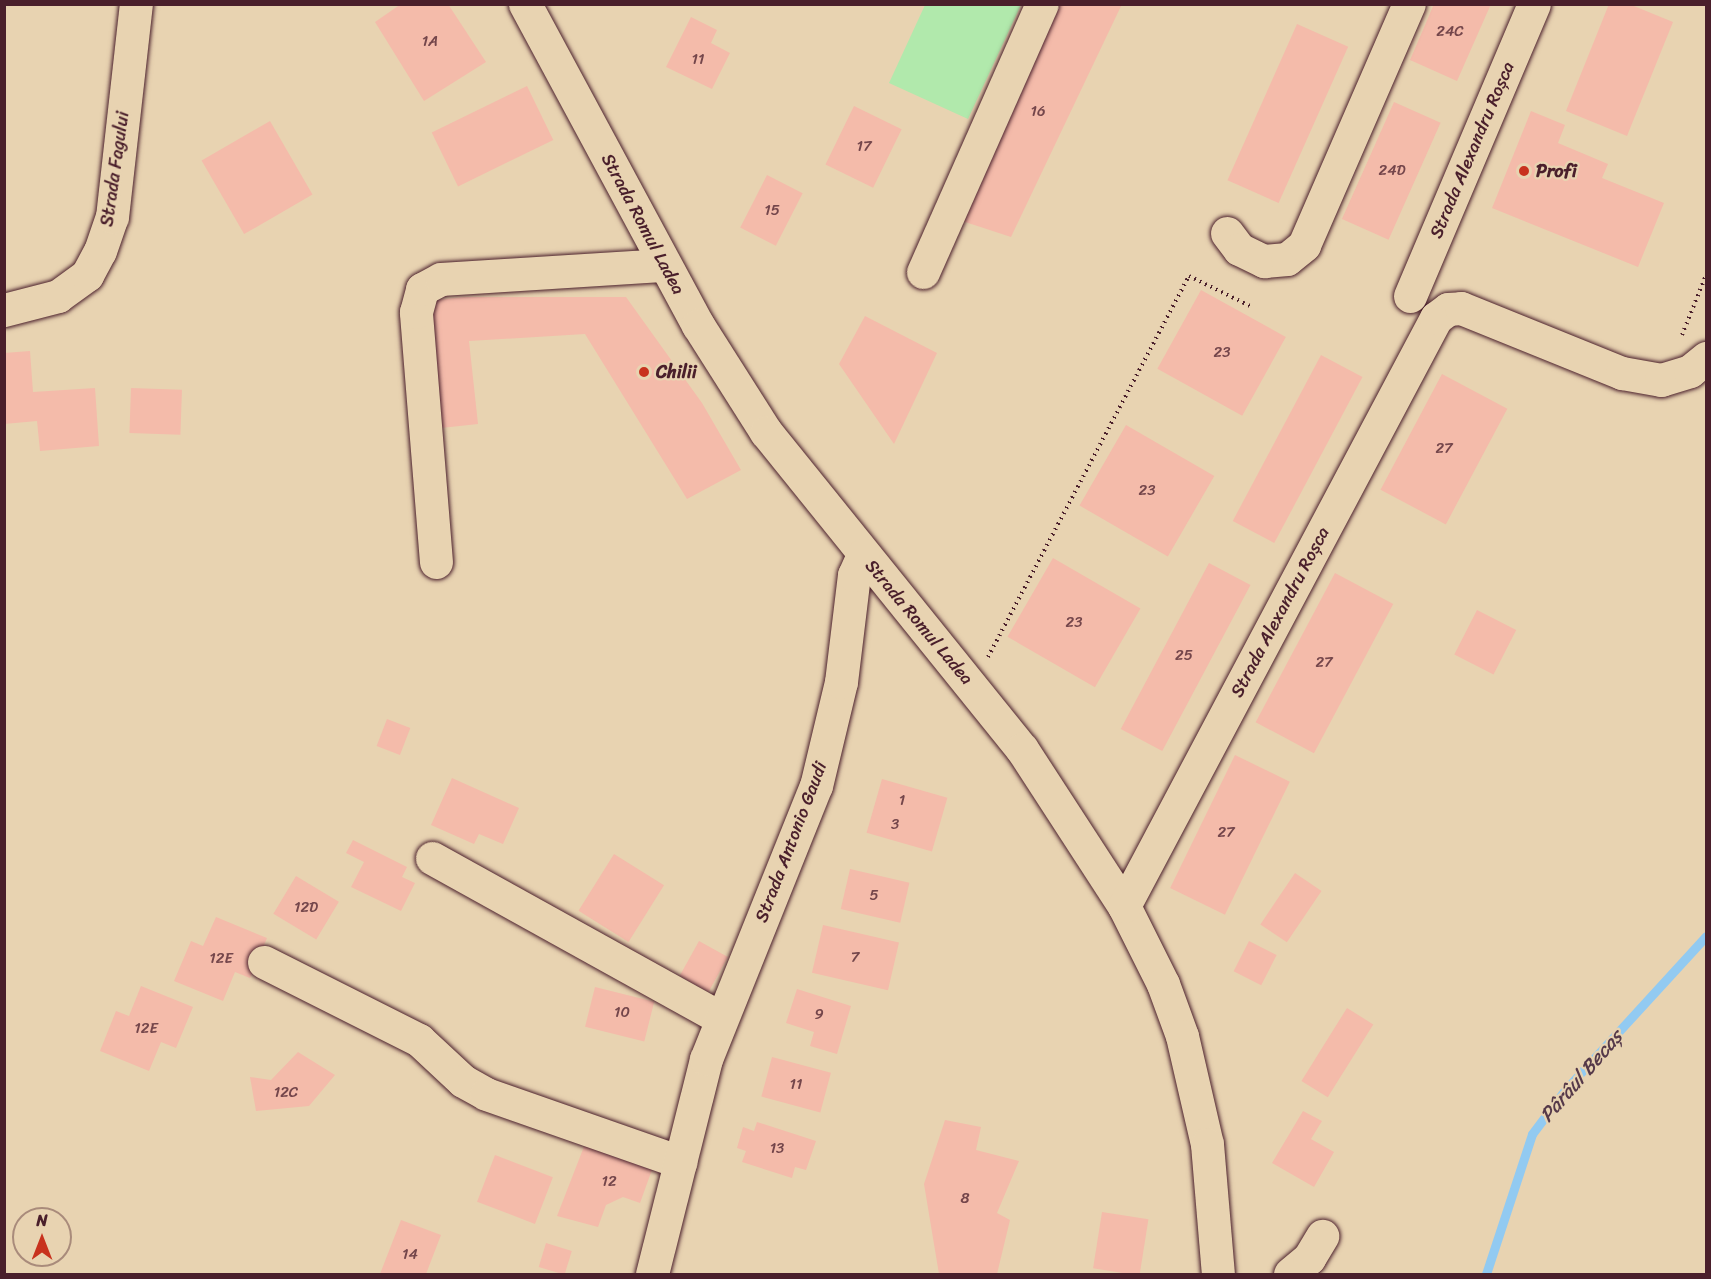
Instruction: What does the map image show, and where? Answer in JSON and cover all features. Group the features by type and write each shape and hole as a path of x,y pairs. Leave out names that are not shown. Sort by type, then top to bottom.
{"street":[{"name":"Strada Fagului","path":"4,310 58,296 87,275 100,251 112,217 136,4"},
{"name":"Strada Romul Ladea","path":"525,4 665,265 766,432 863,555 1022,748 1124,906 1163,984 1184,1047 1207,1144 1218,1275"},
{"path":"923,272 1042,4"},
{"path":"1227,233 1239,249 1264,261 1287,259 1304,245 1409,4"},
{"name":"Strada Alexandru Roșca","path":"1410,296 1534,4"},
{"path":"436,562 416,312 422,289 441,279 665,265"},
{"name":"Strada Alexandru Roșca","path":"1124,906 1436,318 1448,309 1461,308 1622,373 1661,380 1690,371 1707,358"},
{"name":"Strada Antonio Gaudi","path":"652,1275 680,1162 721,1018 816,786 841,682 854,575 863,555"},
{"path":"432,858 721,1018"},
{"path":"264,962 419,1040 463,1081 486,1094 680,1162"},
{"path":"1290,1275 1309,1258 1322,1236"}],"path":[{"path":"989,656 1190,276 1250,306"}],"green space":[{"path":"925,5 1021,5 968,119 889,83"}],"building":[{"path":"401,4 448,4 486,62 424,101 375,22"},
{"path":"1054,4 1122,4 1011,237 956,219"},
{"path":"1434,4 1491,4 1457,81 1410,60"},
{"path":"1609,4 1629,4 1673,22 1627,136 1566,111"},
{"path":"691,17 717,30 711,43 730,53 712,89 666,67"},
{"path":"1297,24 1348,47 1279,203 1227,180"},
{"path":"527,86 553,140 458,186 432,132"},
{"path":"1394,102 1441,123 1389,240 1342,219"},
{"path":"854,106 902,129 873,188 826,164"},
{"path":"1531,111 1565,125 1558,143 1608,164 1602,178 1664,203 1638,267 1492,208"},
{"path":"270,121 312,195 244,234 202,160"},
{"path":"767,175 803,193 776,246 740,228"},
{"path":"1201,290 1286,337 1242,416 1157,369"},
{"name":"Chilii","path":"464,297 626,297 702,403 741,470 687,499 585,334 469,341 478,424 441,428 427,301"},
{"path":"865,316 937,353 894,444 839,364"},
{"path":"30,351 33,392 95,388 99,446 40,451 37,421 4,424 4,353"},
{"path":"1321,355 1362,377 1274,543 1233,521"},
{"path":"1442,374 1507,409 1446,524 1380,490"},
{"path":"131,388 182,390 180,435 129,433"},
{"path":"1126,425 1214,476 1168,557 1080,506"},
{"path":"1053,558 1140,608 1095,687 1008,637"},
{"path":"1209,563 1250,585 1162,751 1121,729"},
{"path":"1335,573 1393,604 1314,753 1256,722"},
{"path":"1477,610 1516,630 1494,675 1454,655"},
{"path":"387,719 410,728 400,755 377,746"},
{"path":"1235,755 1290,782 1225,915 1170,888"},
{"path":"452,778 519,808 503,844 479,834 474,844 431,825"},
{"path":"882,779 947,798 932,852 867,833"},
{"path":"353,840 407,867 402,877 415,883 401,911 351,887 364,862 346,853"},
{"path":"614,854 664,885 629,942 578,911"},
{"path":"850,869 909,883 900,923 841,909"},
{"path":"1295,873 1322,891 1287,942 1260,924"},
{"path":"296,876 339,902 316,939 273,914"},
{"path":"216,917 267,938 250,978 235,972 223,1001 174,981 191,941 203,946"},
{"path":"823,925 899,943 888,990 812,973"},
{"path":"699,941 728,957 708,992 680,976"},
{"path":"1249,941 1277,955 1261,985 1234,971"},
{"path":"141,986 193,1007 176,1048 161,1042 149,1071 100,1051 116,1011 129,1016"},
{"path":"595,987 654,1002 644,1042 585,1027"},
{"path":"797,989 851,1006 837,1054 810,1046 814,1032 786,1023"},
{"path":"1347,1008 1373,1024 1328,1097 1301,1081"},
{"path":"298,1052 335,1075 309,1106 256,1111 250,1077 271,1080"},
{"path":"772,1057 831,1073 820,1112 761,1097"},
{"path":"1303,1111 1322,1121 1311,1139 1334,1152 1314,1187 1272,1163"},
{"path":"945,1120 981,1127 976,1150 1019,1161 997,1213 1010,1220 997,1274 939,1274 924,1184"},
{"path":"757,1122 816,1141 806,1170 795,1167 792,1178 742,1162 746,1151 737,1148 743,1127 754,1131"},
{"path":"585,1144 653,1167 640,1203 623,1197 606,1205 598,1227 557,1216"},
{"path":"495,1155 553,1177 535,1224 477,1202"},
{"path":"1102,1212 1148,1219 1140,1274 1093,1268"},
{"path":"401,1220 441,1235 426,1274 380,1274"},
{"path":"546,1243 572,1251 565,1274 539,1267"}],"waterway":[{"name":"Pârâul Becaș","path":"1486,1274 1532,1134 1565,1090 1706,936"}],"place":[{"name":"Profi","path":"1524,171"},
{"name":"Chilii","path":"644,372"}]}
